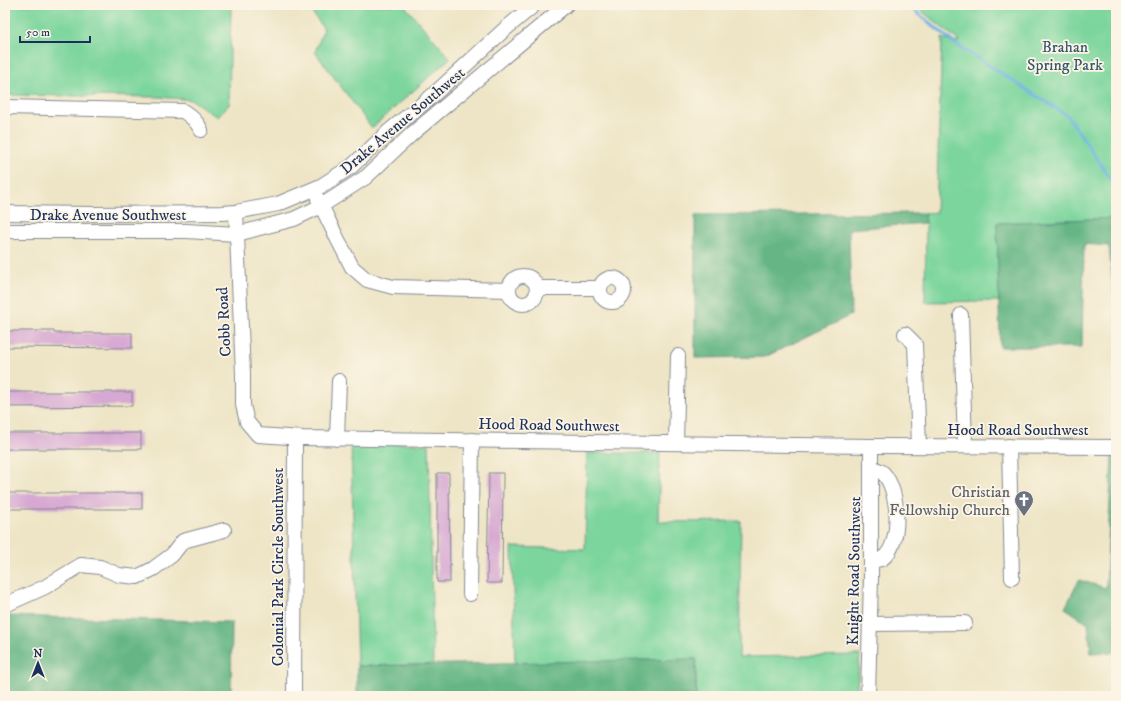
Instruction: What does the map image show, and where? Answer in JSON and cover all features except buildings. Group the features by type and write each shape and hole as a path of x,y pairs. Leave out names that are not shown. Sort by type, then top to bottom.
{"street":[{"name":"Drake Avenue Southwest","path":"5,213 93,214 236,212 278,204 321,186 352,166 388,132 432,96 534,5"},
{"name":"Drake Avenue Southwest","path":"5,231 186,231 237,234 294,219 322,206 366,177 413,133 566,5"},
{"path":"5,107 183,111 198,123 201,130"},
{"path":"314,189 352,267 367,280 393,287 509,290"},
{"name":"Cobb Road","path":"236,212 244,408"},
{"path":"525,276 533,280 538,288 536,298 528,304 519,304 512,299 509,290 510,285 516,278 525,276"},
{"path":"538,288 600,288"},
{"path":"961,315 965,446"},
{"path":"905,334 914,344 919,446"},
{"path":"676,443 678,356"},
{"path":"337,439 339,381"},
{"name":"Hood Road Southwest","path":"244,408 248,422 258,435 295,438 871,446 1116,447"},
{"name":"Colonial Park Circle Southwest","path":"294,696 295,438"},
{"path":"470,594 472,440"},
{"name":"Knight Road Southwest","path":"868,696 871,561 871,446"},
{"path":"1009,446 1012,578"},
{"path":"871,467 882,473 891,486 895,504 897,529 891,549 883,558 871,561"},
{"path":"5,605 45,587 81,565 100,567 118,575 137,576 153,569 172,555 182,541 224,530"},
{"path":"870,624 965,623"}],"green space":[{"path":"5,5 231,5 229,105 217,117 192,100 159,97 5,95"},
{"path":"307,5 404,5 450,58 372,128 315,52 324,29"},
{"name":"Brahan Spring Park","path":"914,5 1116,5 1116,218 997,223 999,301 925,302 926,223 924,213 936,212 942,38 954,43 959,41"},
{"path":"924,213 926,223 849,229 851,315 765,357 695,358 695,215"},
{"path":"1116,218 1116,322 1109,246 1084,244 1082,347 1000,347 997,223"},
{"path":"351,443 429,444 433,665 357,666"},
{"path":"587,453 660,453 658,522 741,521 739,657 860,655 856,696 696,696 696,659 515,663 512,547 585,549"},
{"path":"1112,453 1116,453 1116,652 1091,653 1088,623 1065,608 1079,580 1106,588"},
{"path":"5,616 232,622 231,696 5,696"},
{"path":"696,659 696,696 357,696 357,666"}],"water":[{"path":"1116,72 1116,134 1110,119"}],"waterway":[{"path":"908,5 954,43 1068,116 1116,187"}],"place":[{"name":"Christian Fellowship Church","path":"1024,517"}]}
